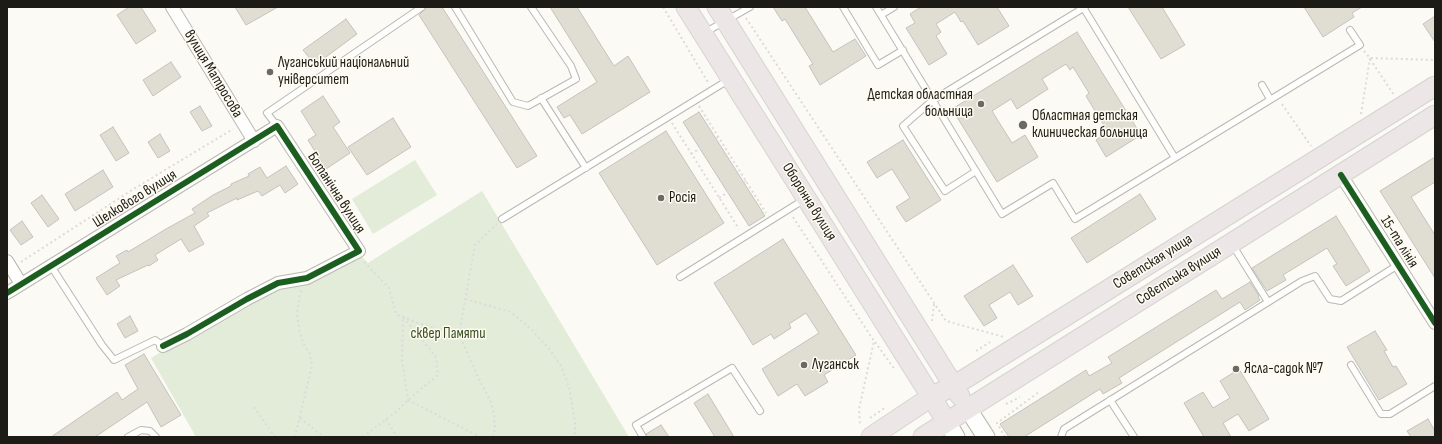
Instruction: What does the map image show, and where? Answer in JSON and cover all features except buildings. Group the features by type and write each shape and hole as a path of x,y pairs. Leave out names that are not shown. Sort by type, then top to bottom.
{"main road":[{"name":"Оборонна вулиця","path":"686,7 951,430"},
{"name":"Оборонна вулиця","path":"728,13 955,385 968,409"},
{"name":"Советская улица","path":"866,430 955,385 1435,86"},
{"name":"Совєтська вулиця","path":"923,437 951,430 968,409 1435,115"},
{"path":"968,409 986,437"}],"street":[{"name":"вулиця Матросова","path":"172,7 254,141"},
{"name":"Шелкового вулиця","path":"7,294 277,126"},
{"name":"Ботанічна вулиця","path":"163,346 187,334 247,298 278,283 307,278 359,251 277,126"},
{"name":"15-та лінія","path":"1341,175 1435,323"},
{"path":"9,264 21,284"}],"lane":[{"path":"277,126 267,113 422,7"},
{"path":"454,7 513,102 528,106 576,78 572,66 531,7"},
{"path":"703,34 728,13 750,7"},
{"path":"843,7 878,65 903,50"},
{"path":"876,7 1002,214 1053,183 1075,218 1360,45 1350,30"},
{"path":"881,15 894,7"},
{"path":"976,171 945,191 903,126 932,100 1084,7 1175,158"},
{"path":"502,220 731,78"},
{"path":"1262,85 1273,98"},
{"path":"541,98 586,168"},
{"path":"680,277 806,198"},
{"path":"1232,244 1268,302"},
{"path":"51,266 102,345 114,360 155,340 163,346"},
{"path":"1061,437 1064,429 1302,282 1315,276 1330,299 1341,301 1398,266"},
{"path":"1351,365 1381,414 1390,414 1435,386"},
{"path":"643,437 636,425 732,368 760,411"},
{"path":"1110,400 1134,437"},
{"path":"128,437 141,430 150,431 156,437"}],"path":[{"path":"663,7 712,90"},
{"path":"728,13 946,321 1006,338"},
{"path":"1360,45 1395,96"},
{"path":"1370,58 1435,60"},
{"path":"1360,119 1370,58"},
{"path":"1273,98 1312,147"},
{"path":"695,100 771,220"},
{"path":"668,117 742,234"},
{"path":"9,264 242,123"},
{"path":"691,154 718,137"},
{"path":"719,198 746,181"},
{"path":"788,210 874,341 895,370"},
{"path":"493,437 495,428 492,404 477,375 460,336 475,245 502,220"},
{"path":"360,258 389,288 396,314 415,322 460,336"},
{"path":"295,437 312,365 310,354 303,342 298,328 297,313 301,288"},
{"path":"465,299 511,312 531,329 550,350 561,366 569,387 575,422 575,437"},
{"path":"932,322 934,303"},
{"path":"363,437 397,411 438,375 436,357 403,317"},
{"path":"403,317 402,360 408,400"},
{"path":"866,430 859,409 874,341"},
{"path":"976,351 990,342"},
{"path":"1005,437 997,423 1039,392"},
{"path":"1006,404 1020,397"},
{"path":"408,400 480,437"},
{"path":"254,407 275,437"},
{"path":"870,418 886,407"},
{"path":"299,418 324,437"},
{"path":"386,419 397,437"}],"green space":[{"path":"415,160 437,195 373,234 352,199"},
{"name":"сквер Памяти","path":"482,191 629,437 196,437 151,358 248,300 359,254 368,263"}],"cycle path":[{"path":"7,293 277,126 359,251 307,278 278,283 163,346"},
{"path":"1341,175 1435,323"}],"place":[{"name":"Луганський національний університет","path":"270,72"},
{"name":"Детская областная больница","path":"981,104"},
{"name":"Областная детская клиническая больница","path":"1023,125"},
{"name":"Росія","path":"661,198"},
{"name":"Луганськ","path":"804,365"},
{"name":"Ясла-садок №7","path":"1236,369"}]}
